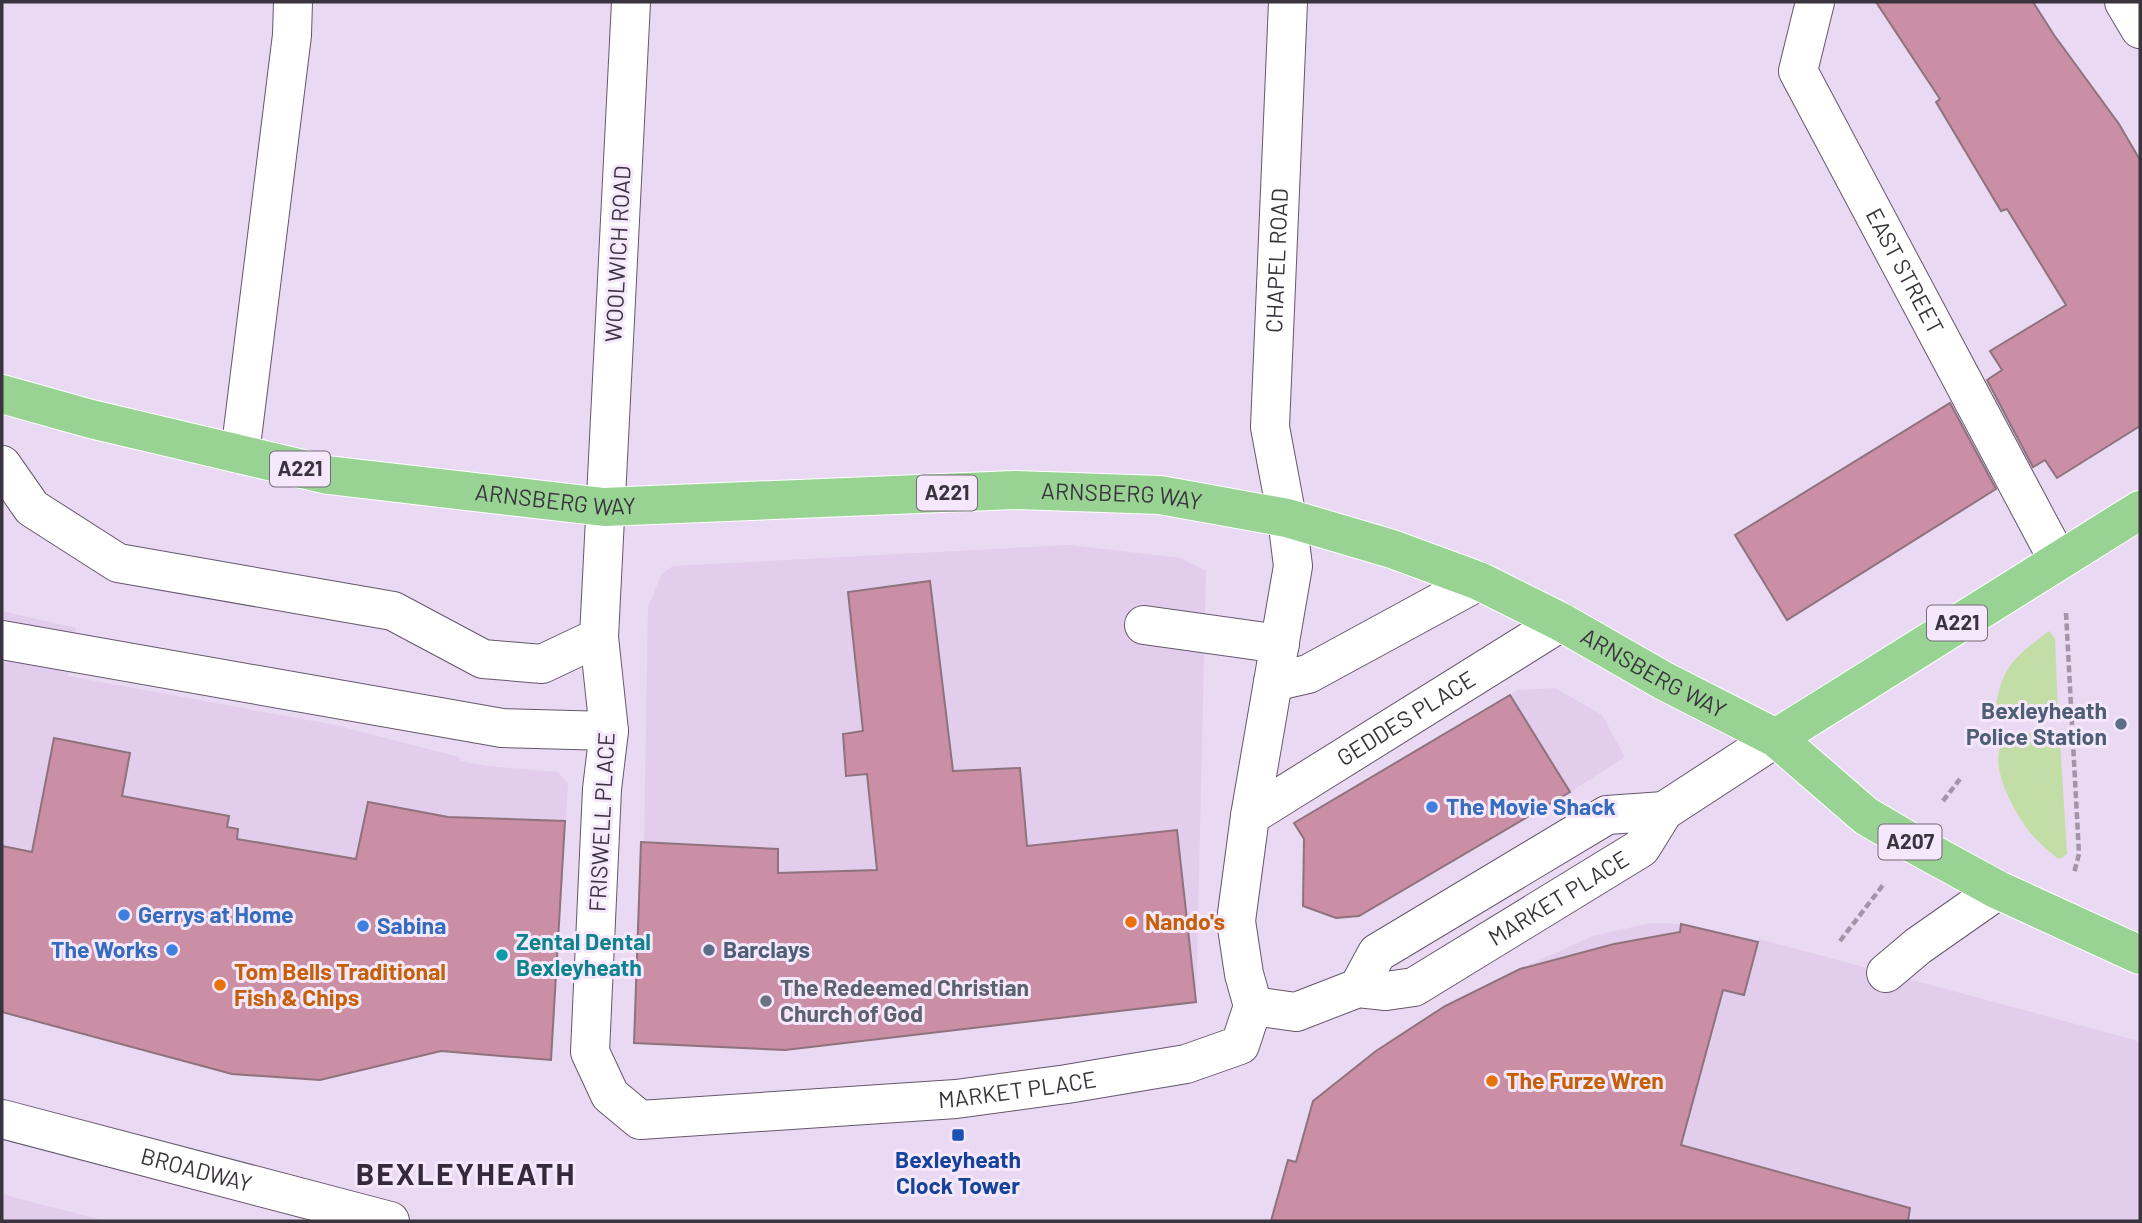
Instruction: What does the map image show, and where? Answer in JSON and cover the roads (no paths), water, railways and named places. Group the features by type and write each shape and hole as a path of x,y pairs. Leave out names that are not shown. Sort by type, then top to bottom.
{"main road":[{"name":"ARNSBERG WAY","path":"2,394 91,419 328,475 604,507 1014,490 1160,495 1287,518 1392,549 1479,581 1561,622 1664,681 1776,738 1866,816 1998,890 2140,955"},
{"name":"A221","path":"1776,738 2052,547 2140,510"}],"street":[{"path":"240,454 292,35 293,2"},
{"name":"WOOLWICH ROAD","path":"604,507 631,2"},
{"name":"CHAPEL ROAD","path":"1287,2 1270,427 1287,518"},
{"name":"EAST STREET","path":"1815,2 1798,71 2052,547"},
{"path":"2124,2 2140,29"},
{"path":"2,465 32,508 118,563 393,611 483,659 542,664 599,636"},
{"name":"FRISWELL PLACE","path":"604,507 599,636 608,731 602,789 590,1052 610,1095 640,1120"},
{"path":"1253,1006 1244,974 1236,921 1250,817 1293,566 1287,518"},
{"path":"1273,682 1308,674 1479,581"},
{"name":"GEDDES PLACE","path":"1250,817 1561,622"},
{"path":"1144,625 1280,644"},
{"path":"2,640 502,728 608,731"},
{"name":"MARKET PLACE","path":"640,1120 956,1099 1186,1064 1240,1045 1253,1006 1296,1013 1358,988 1385,991 1413,987 1641,848 1664,811 1776,738"},
{"path":"1886,973 1918,946 1998,890"},
{"name":"BROADWAY","path":"2,1119 390,1221"}],"place":[{"name":"Bexleyheath Police Station","path":"2121,724"},
{"name":"The Movie Shack","path":"1432,807"},
{"name":"Gerrys at Home","path":"124,915"},
{"name":"Nando's","path":"1131,922"},
{"name":"Sabina","path":"363,926"},
{"name":"The Works","path":"172,950"},
{"name":"Barclays","path":"709,950"},
{"name":"Zental Dental Bexleyheath","path":"502,955"},
{"name":"Tom Bells Traditional Fish & Chips","path":"220,985"},
{"name":"The Redeemed Christian Church of God","path":"766,1001"},
{"name":"The Furze Wren","path":"1492,1081"},
{"name":"Bexleyheath Clock Tower","path":"958,1135"}],"district":[{"name":"BEXLEYHEATH","path":"466,1175"}]}
